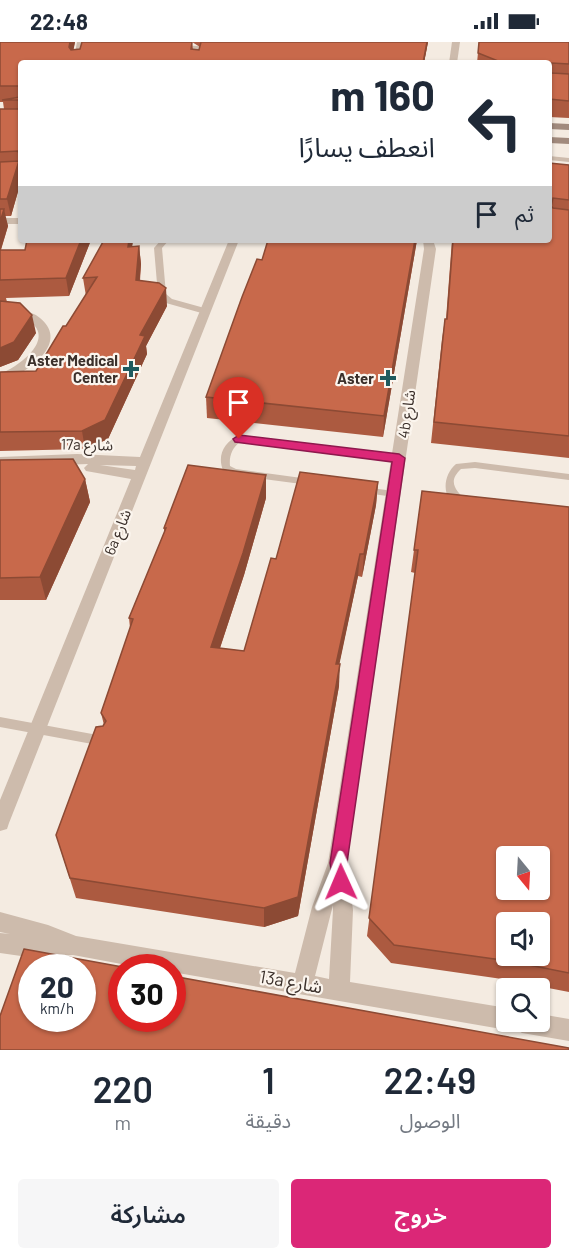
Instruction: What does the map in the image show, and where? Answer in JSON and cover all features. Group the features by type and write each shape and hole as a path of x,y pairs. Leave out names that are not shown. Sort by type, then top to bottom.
{"main road":[{"path":"552,126 569,127"},
{"path":"552,140 569,141"}],"street":[{"path":"453,60 456,42"},
{"path":"78,60 81,44"},
{"path":"0,221 18,221"},
{"name":"6a شارع","path":"0,823 232,243"},
{"name":"4b شارع","path":"303,983 322,907 338,863 431,243"},
{"path":"0,312 31,316 38,321 44,333 44,339 33,360 16,373 0,378"},
{"name":"17a شارع","path":"0,462 28,461 142,469"},
{"name":"4b شارع","path":"338,863 343,910 339,989"},
{"name":"13a شارع","path":"0,922 48,935 75,946"},
{"name":"13a شارع","path":"0,943 44,947 75,946 496,1017"},
{"path":"550,1027 569,1030"}],"lane":[{"path":"81,44 92,46"},
{"path":"176,46 197,47 197,60"},
{"path":"552,158 569,160"},
{"path":"162,243 158,248 162,295 170,301 205,311"},
{"path":"325,484 234,472 226,468 224,461 231,444 239,439 399,458"},
{"path":"468,502 454,497 449,487 451,474 459,466 475,465 569,477"},
{"path":"348,488 394,494"},
{"path":"0,722 103,741"}],"building":[{"path":"0,42 70,42 71,50 80,49 82,42 192,42 191,49 199,50 201,42 427,42 424,60 18,60 18,86 0,86"},
{"path":"479,42 569,42 569,64 552,63 552,60 496,60 478,53"},
{"path":"552,73 569,74 569,101 552,99"},
{"path":"0,109 18,109 18,151 0,152"},
{"path":"18,161 7,199 0,199 0,162"},
{"path":"552,163 569,165 569,200 553,198 552,202"},
{"path":"552,207 569,210 569,436 434,422 445,319 447,319 453,243 552,243"},
{"path":"0,209 4,209 0,222"},
{"path":"26,243 80,243 66,278 0,280 0,250 25,250"},
{"path":"102,243 129,243 128,247 139,246 136,280 159,283 166,288 140,335 145,336 105,420 82,431 0,432 0,372 36,371 63,326 66,326 97,277 83,278"},
{"path":"267,243 414,243 384,416 206,397 257,259 262,260"},
{"path":"0,301 20,303 32,315 14,342 0,348"},
{"path":"73,459 85,479 40,577 0,578 0,460"},
{"path":"188,465 266,475 243,553 211,647 244,651 271,558 276,559 300,472 378,482 364,554 360,554 336,664 340,664 298,897 264,908 70,878 56,835 96,727 103,726 106,721 101,713 133,619 129,618 166,528 164,528"},
{"path":"422,491 569,507 569,973 534,966 550,966 550,912 496,912 496,959 394,945 369,918 418,550 414,550"},
{"path":"24,949 51,954 22,954"},
{"path":"96,962 108,964 108,1032 186,1032 186,979 569,1048 569,1050 0,1050 0,1016 18,966 18,1032 96,1032"}],"place":[{"name":"Aster Medical Center","path":"131,369"},
{"name":"Aster","path":"388,378"}],"route":[{"path":"239,439 399,458 338,863 341,882"}]}
